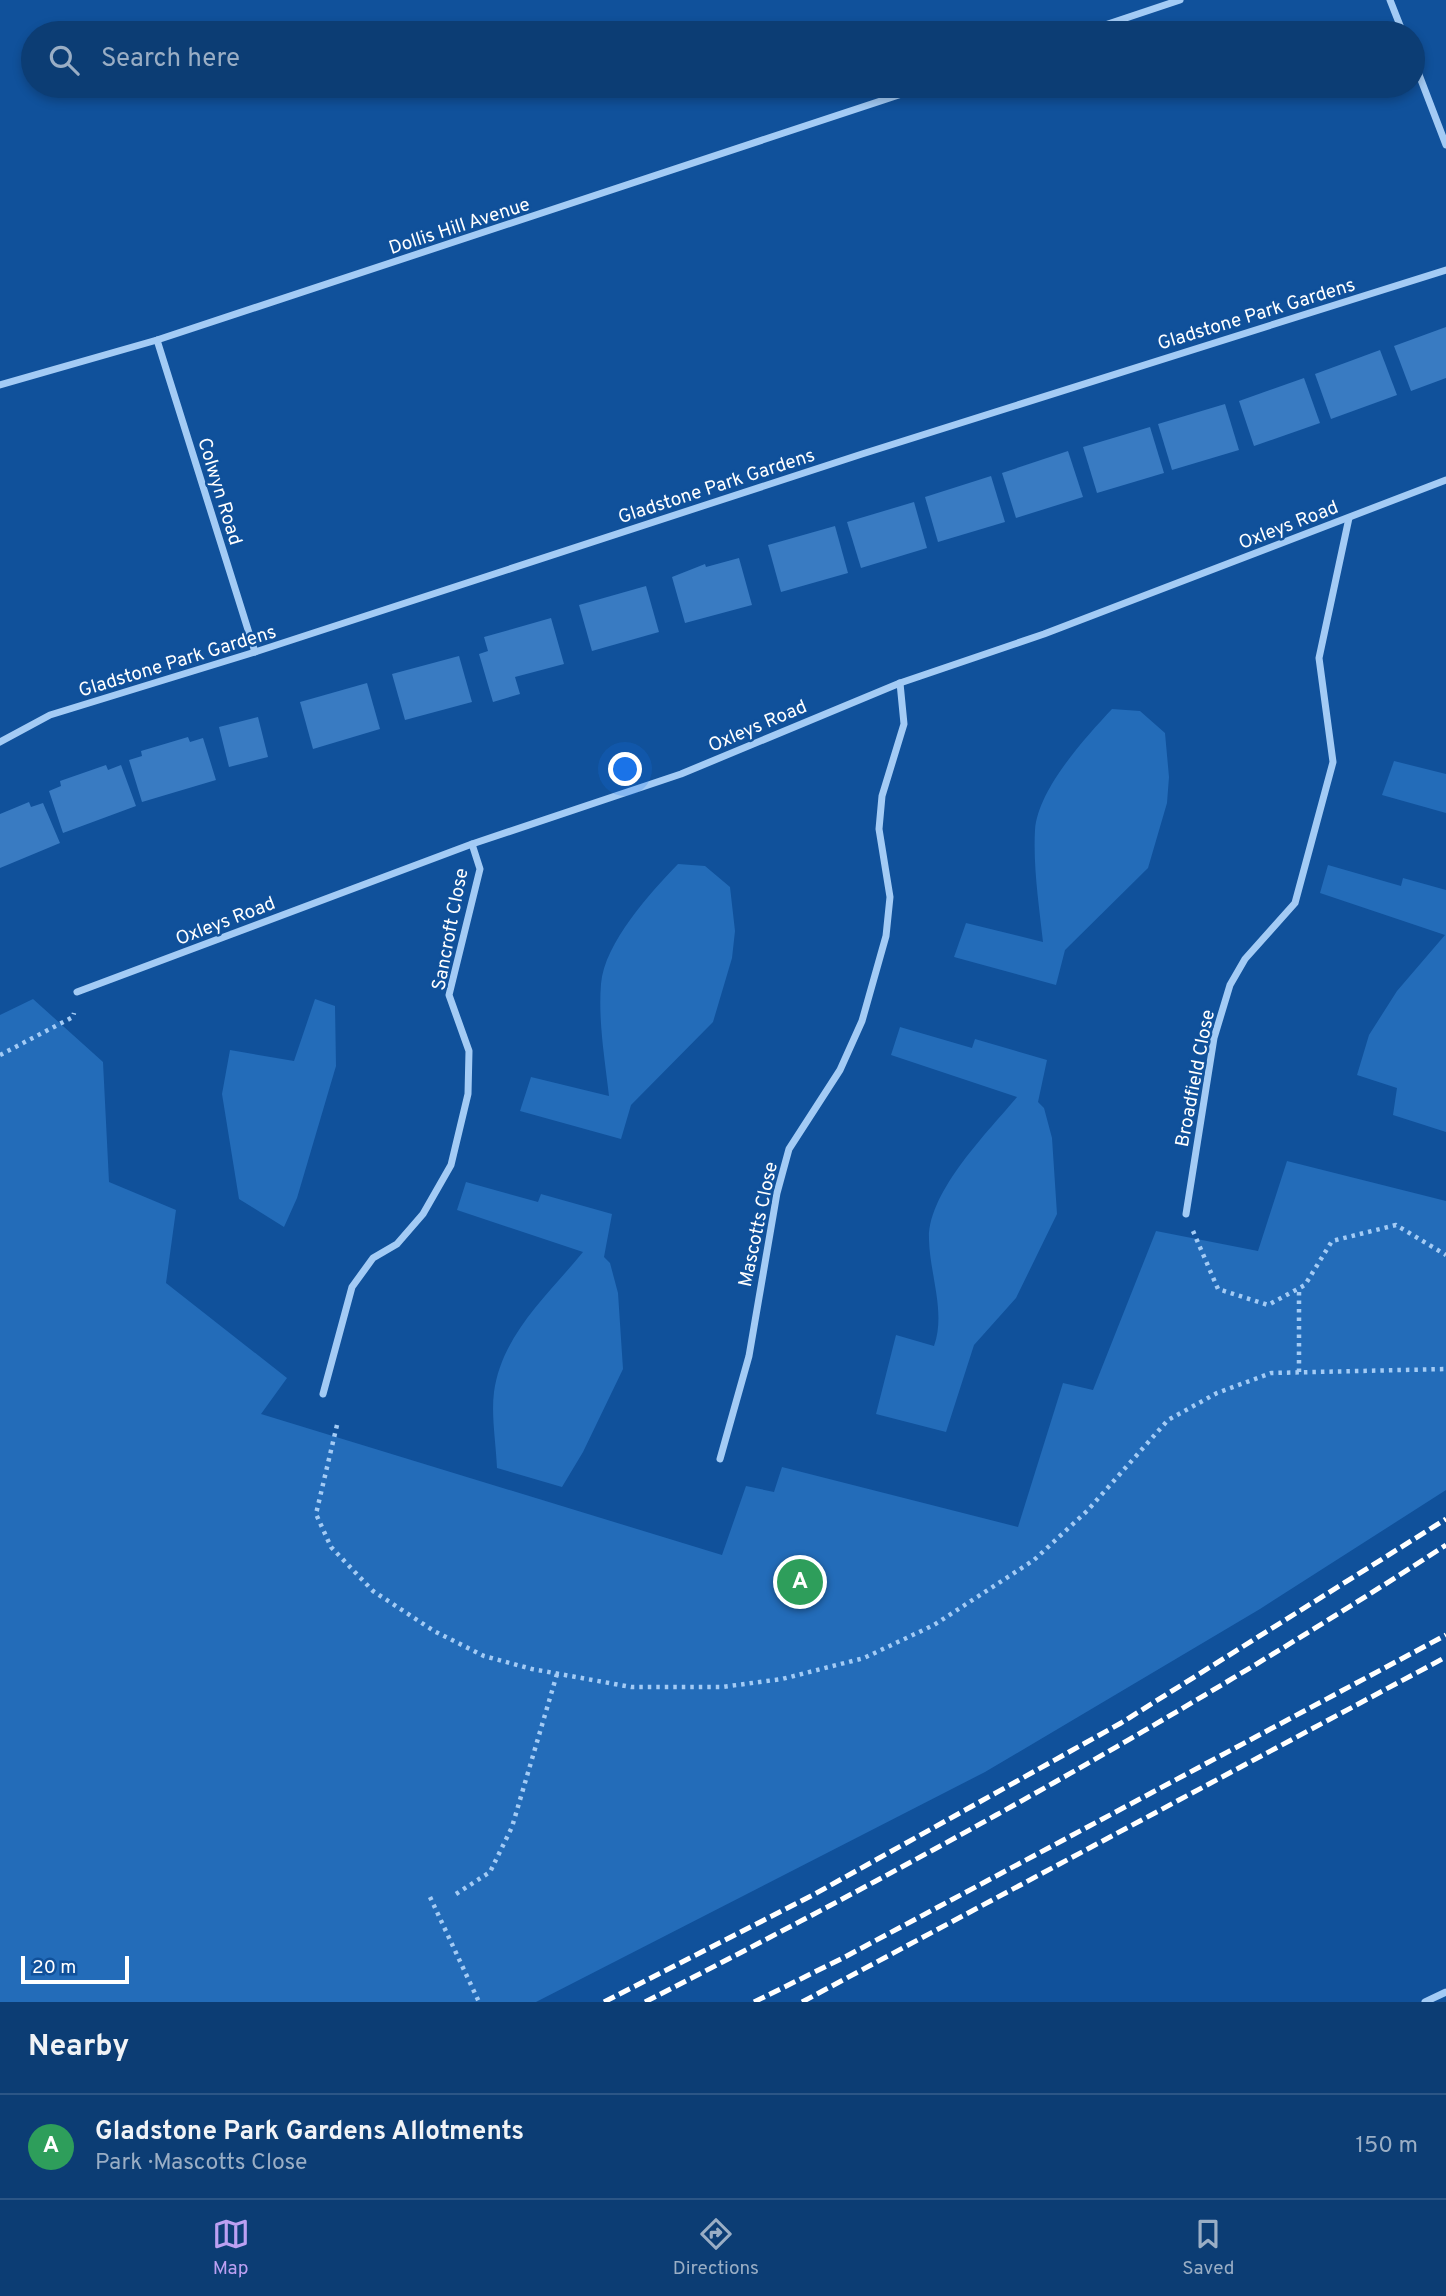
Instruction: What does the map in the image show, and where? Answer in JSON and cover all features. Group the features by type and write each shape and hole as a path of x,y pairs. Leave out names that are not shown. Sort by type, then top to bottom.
{"street":[{"path":"1117,21 1180,0"},
{"path":"1390,0 1398,21"},
{"path":"1425,90 1446,145"},
{"name":"Dollis Hill Avenue","path":"0,385 157,340 890,98"},
{"name":"Gladstone Park Gardens","path":"0,742 50,715 255,652 862,454 1446,270"},
{"name":"Colwyn Road","path":"157,340 255,652"},
{"name":"Oxleys Road","path":"77,992 472,845 681,774 900,682 1044,634 1446,480"},
{"name":"Broadfield Close","path":"1186,1214 1214,1038 1230,985 1245,959 1295,903 1333,762 1319,658 1349,518"},
{"name":"Mascotts Close","path":"720,1459 749,1356 774,1206 789,1149 840,1070 862,1021 886,936 890,897 879,829 882,796 904,723 900,682"},
{"name":"Sancroft Close","path":"323,1394 352,1287 373,1258 397,1244 423,1214 451,1165 468,1094 469,1051 449,996 480,869 472,845"},
{"path":"1425,2002 1446,1992"}],"path":[{"path":"0,1055 73,1017 77,992"},
{"path":"1186,1214 1217,1289 1268,1305 1305,1285 1332,1241 1396,1225 1446,1255"},
{"path":"1299,1289 1299,1372"},
{"path":"337,1425 316,1514 331,1547 373,1591 434,1631 484,1656 557,1674 631,1687 722,1687 782,1679 864,1658 934,1625 1034,1560 1087,1511 1168,1420 1217,1393 1271,1373 1446,1369"},
{"path":"456,1894 490,1872 512,1827 557,1674"},
{"path":"430,1897 479,2002"}],"shaded area":[{"path":"1112,709 1140,711 1165,733 1169,777 1167,803 1148,868 1065,950 1056,985 954,957 966,923 1043,942 1035,858 1038,814 1044,798 1064,765"},
{"path":"1394,761 1446,774 1446,813 1382,795"},
{"path":"678,864 705,866 730,887 735,931 732,958 713,1022 631,1105 621,1139 520,1111 531,1077 609,1096 600,1012 604,968 610,952 631,919"},
{"path":"1328,865 1401,886 1403,878 1446,890 1446,1132 1393,1115 1397,1088 1357,1075 1369,1035 1397,991 1445,935 1320,893"},
{"path":"33,999 103,1062 109,1182 176,1210 166,1283 287,1378 261,1414 722,1555 746,1486 774,1492 782,1467 1018,1527 1063,1383 1093,1390 1156,1231 1258,1251 1287,1161 1446,1201 1446,1490 1260,1609 985,1772 536,2002 0,2002 0,1015"},
{"path":"315,999 335,1006 336,1066 297,1198 284,1227 239,1199 222,1094 230,1050 294,1061"},
{"path":"900,1027 972,1048 975,1039 1047,1060 1038,1102 1044,1108 1052,1138 1057,1214 1016,1298 974,1345 946,1432 876,1414 896,1335 934,1346 938,1307 929,1240 931,1221 938,1202 962,1163 1017,1097 891,1055"},
{"path":"466,1182 538,1202 541,1194 612,1214 604,1257 610,1263 618,1293 623,1369 583,1452 562,1487 497,1468 493,1401 499,1371 517,1333 583,1252 457,1210"}],"building":[{"path":"1446,327 1446,378 1411,391 1394,346"},
{"path":"1380,350 1397,395 1331,419 1315,374"},
{"path":"1304,378 1320,423 1254,446 1239,401"},
{"path":"1225,404 1239,450 1172,470 1158,424"},
{"path":"1150,427 1164,473 1097,493 1083,447"},
{"path":"1068,451 1083,497 1016,518 1002,473"},
{"path":"991,476 1005,522 938,542 925,497"},
{"path":"914,502 927,548 861,568 847,522"},
{"path":"835,526 848,573 781,592 768,545"},
{"path":"739,558 752,605 685,623 672,577 705,564 706,567"},
{"path":"646,586 659,632 592,651 579,605"},
{"path":"551,618 564,664 515,677 520,694 493,702 479,654 488,651 484,637"},
{"path":"459,656 472,702 405,720 392,674"},
{"path":"367,683 380,729 313,749 300,702"},
{"path":"258,717 268,757 229,767 219,727"},
{"path":"188,737 190,742 203,738 216,780 142,802 129,760 142,756 141,751"},
{"path":"106,765 108,770 121,765 136,806 63,833 49,791 61,786 60,781"},
{"path":"29,802 31,807 43,803 60,843 0,868 0,814"}],"railway":[{"path":"604,2002 813,1895 1121,1723 1446,1519"},
{"path":"645,2002 1052,1784 1251,1668 1446,1545"},
{"path":"754,2002 843,1958 1446,1635"},
{"path":"802,2002 1446,1657"}],"place":[{"name":"Gladstone Park Gardens Allotments","path":"800,1582"}]}
